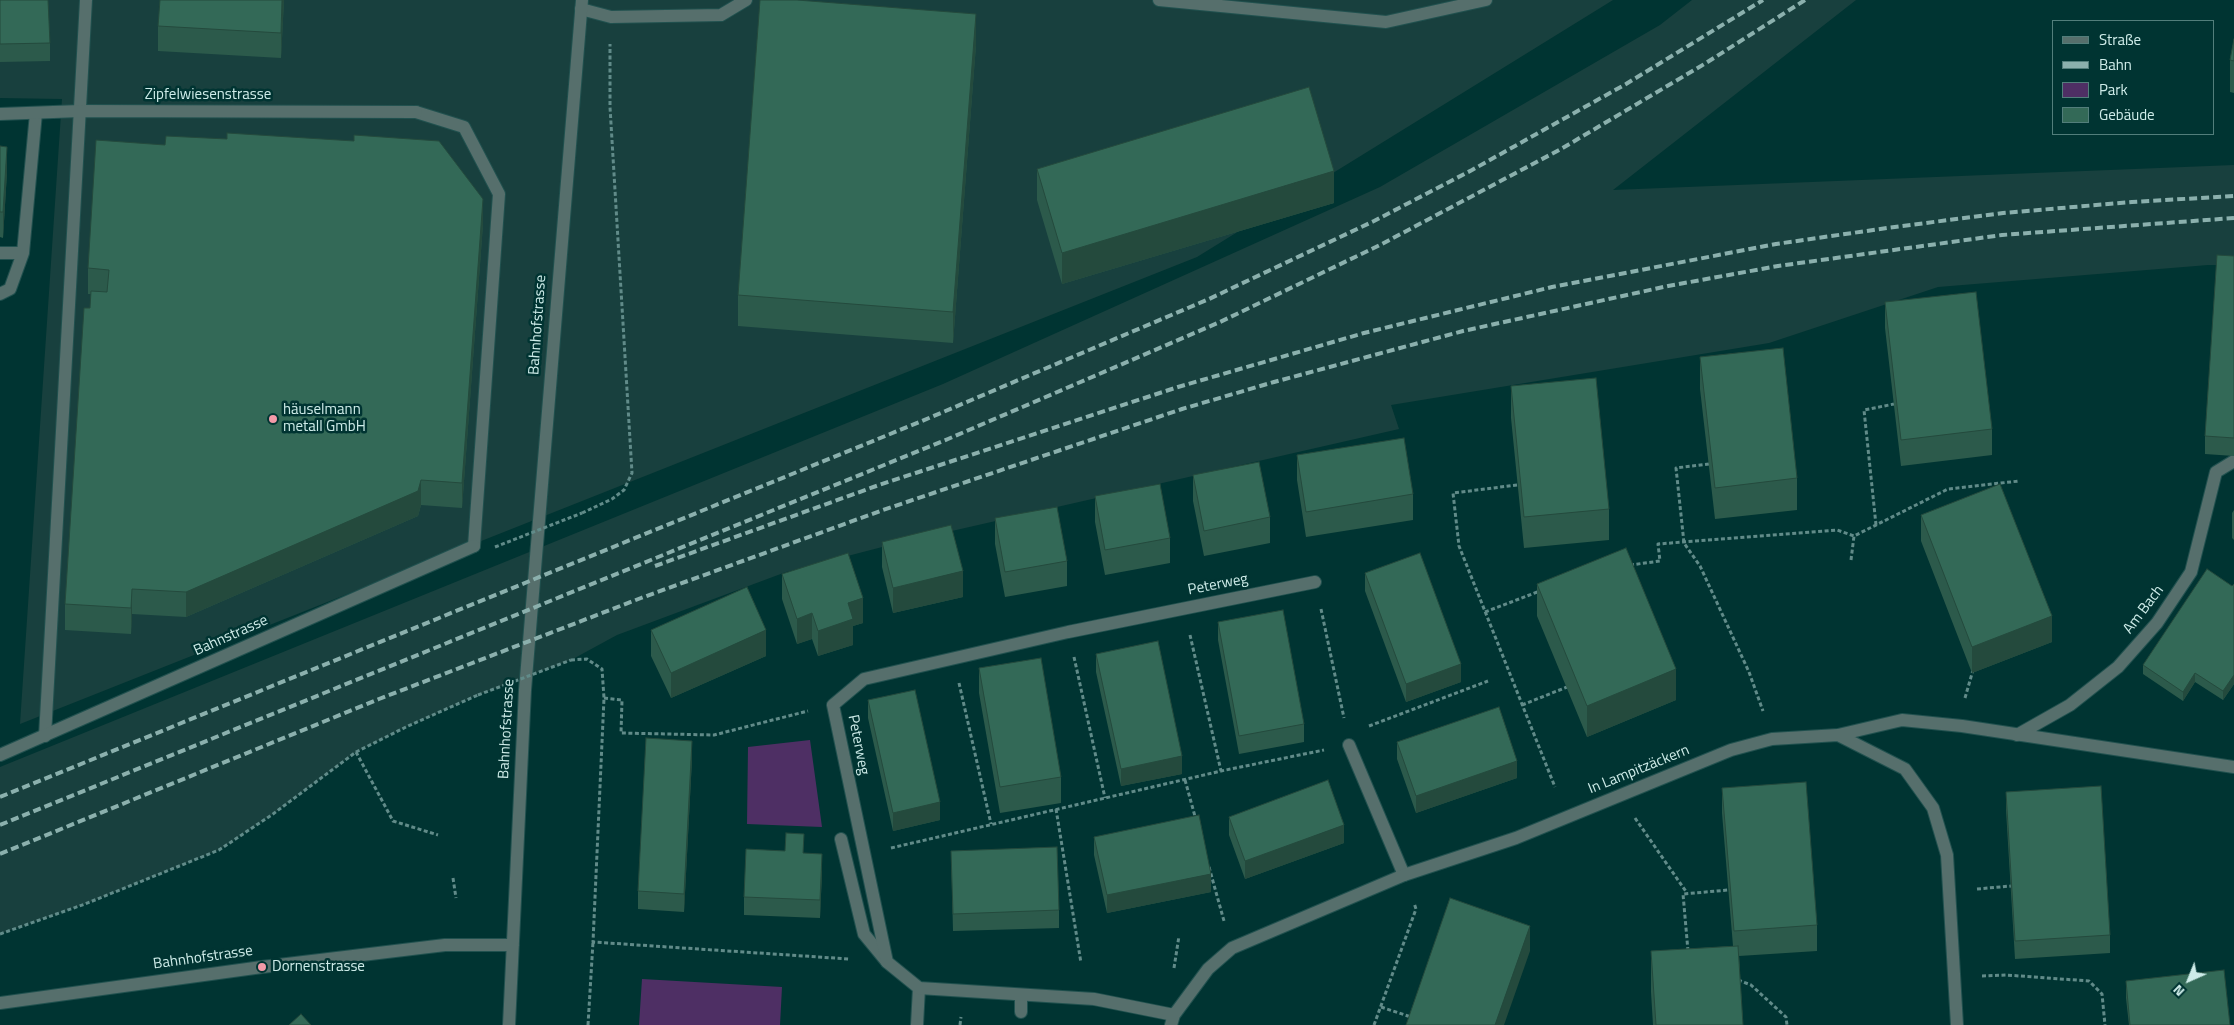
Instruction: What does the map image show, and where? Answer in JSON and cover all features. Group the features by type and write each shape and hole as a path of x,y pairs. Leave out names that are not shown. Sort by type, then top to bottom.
{"street":[{"path":"45,736 86,0"},
{"path":"581,5 611,17 721,15 746,0"},
{"path":"1160,0 1386,22 1486,0"},
{"name":"Bahnhofstrasse","path":"0,1003 262,967 444,945 513,945 525,690 581,5"},
{"name":"Zipfelwiesenstrasse","path":"0,114 80,111 416,112 464,127 499,194 474,546"},
{"path":"0,294 10,289 23,253 36,113"},
{"path":"0,253 23,253"},
{"name":"Am Bach","path":"2017,734 2070,704 2118,667 2157,623 2191,572 2216,472 2234,461"},
{"name":"Bahnstrasse","path":"0,755 474,546"},
{"name":"Peterweg","path":"887,962 833,705 864,679 1078,630 1315,582"},
{"path":"1838,736 1902,720 1962,726 2234,767"},
{"name":"In Lampitzäckern","path":"1173,1020 1208,970 1232,948 1404,875 1516,838 1731,750 1772,739 1838,736 1905,769 1933,808 1947,856 1957,1025"},
{"path":"1348,740 1404,875"},
{"path":"841,839 864,934 887,962 919,988 1021,996 1094,999 1173,1020"},
{"path":"509,1025 513,945"},
{"path":"917,1025 919,988"},
{"path":"1021,996 1021,1012"}],"path":[{"path":"495,547 582,513 612,499 624,490 632,473 610,107 611,17"},
{"path":"1876,525 1864,410 1894,404"},
{"path":"1709,464 1676,468 1684,543 1700,566 1749,672 1763,711"},
{"path":"1625,566 1660,561 1658,544 1837,530 1854,536 1948,489 2019,481"},
{"path":"1517,485 1452,493 1458,546 1555,787"},
{"path":"1851,560 1854,536"},
{"path":"1315,582 1348,740"},
{"path":"1485,612 1546,589"},
{"path":"1190,632 1221,771"},
{"path":"0,934 85,904 220,850 273,814 356,752 408,726 478,695 571,660 587,659 602,669 604,698 588,1025"},
{"path":"1075,660 1105,798"},
{"path":"864,855 1348,740 1488,681"},
{"path":"959,685 991,824"},
{"path":"1522,705 1567,687"},
{"path":"604,698 622,700 621,733 714,735 833,705"},
{"path":"356,752 393,821 438,835"},
{"path":"1185,780 1198,826"},
{"path":"1056,809 1081,963"},
{"path":"1633,815 1687,893"},
{"path":"1208,864 1232,948"},
{"path":"453,878 456,898"},
{"path":"1949,891 2011,886"},
{"path":"1688,957 1683,894 1728,890"},
{"path":"1374,1025 1416,909 1414,903"},
{"path":"1173,973 1179,936"},
{"path":"592,942 887,962"},
{"path":"1977,976 2006,975 2089,981 2102,994 2105,1025"},
{"path":"1728,981 1738,980 1750,986 1786,1017 1787,1025"},
{"path":"1381,1007 1416,1018"}],"shaded area":[{"path":"0,0 1613,0 1197,257 20,724 62,99 0,98"},
{"path":"1692,0 1856,0 1613,190 2234,165 2234,265 2208,265 1938,287 1769,343 1391,405 1399,429 886,546 786,572 617,635 571,660 478,695 408,726 356,752 273,814 219,850 85,904 0,934 0,767 943,384 1380,187 1660,25"}],"green space":[{"path":"810,740 822,827 747,824 748,747"},
{"path":"642,979 782,987 780,1025 639,1025"}],"building":[{"path":"0,0 48,0 50,43 0,44"},
{"path":"160,0 282,0 281,33 158,26"},
{"path":"760,0 797,0 976,14 953,312 738,295"},
{"path":"2234,39 2234,61 2230,60"},
{"path":"1309,87 1334,171 1062,253 1037,169"},
{"name":"häuselmann metall GmbH","path":"227,133 354,141 354,135 439,141 483,199 462,483 421,480 418,491 186,592 132,589 131,608 65,604 84,308 90,308 91,291 107,292 109,270 88,268 96,140 165,145 166,136 227,139"},
{"path":"0,146 7,147 3,212 0,212"},
{"path":"2217,255 2234,256 2234,438 2205,436"},
{"path":"1976,292 1992,429 1901,440 1885,302"},
{"path":"1783,348 1797,478 1715,488 1700,357"},
{"path":"1596,378 1609,509 1524,517 1511,386"},
{"path":"1404,438 1413,494 1306,512 1297,455"},
{"path":"1259,462 1270,517 1204,531 1193,475"},
{"path":"1160,484 1170,538 1105,550 1095,496"},
{"path":"2000,484 2052,616 1972,647 1921,515"},
{"path":"1057,507 1067,561 1005,572 995,518"},
{"path":"951,525 963,571 893,588 882,542"},
{"path":"1626,548 1676,669 1587,706 1537,584"},
{"path":"848,553 863,598 848,603 853,619 818,631 812,613 797,619 782,574"},
{"path":"1420,553 1461,664 1406,684 1365,573"},
{"path":"2207,569 2232,586 2234,584 2234,675 2223,691 2195,673 2183,692 2143,665"},
{"path":"747,587 766,630 671,673 651,630"},
{"path":"1283,610 1304,724 1239,736 1218,622"},
{"path":"1158,641 1182,756 1121,769 1096,654"},
{"path":"1041,658 1061,777 1000,787 979,668"},
{"path":"915,690 940,802 893,813 868,700"},
{"path":"1499,707 1517,761 1416,796 1397,742"},
{"path":"646,738 692,741 684,894 638,891"},
{"path":"1328,780 1344,825 1245,861 1229,817"},
{"path":"1806,782 1817,925 1734,931 1722,788"},
{"path":"2101,786 2110,935 2015,941 2006,792"},
{"path":"1199,815 1211,874 1107,895 1094,837"},
{"path":"786,833 804,834 803,853 822,854 820,900 744,897 746,849 785,851"},
{"path":"1057,847 1059,910 953,914 951,851"},
{"path":"1450,898 1530,926 1495,1025 1406,1025"},
{"path":"1738,946 1743,1025 1656,1025 1651,951"},
{"path":"2224,970 2230,1025 2130,1025 2126,981"},
{"path":"301,1014 311,1025 289,1025"}],"railway":[{"path":"0,797 922,421 1209,299 1374,221 1472,170 1626,84 1763,0"},
{"path":"0,825 948,439 1220,322 1380,245 1561,149 1706,63 1805,0"},
{"path":"655,566 879,485 1178,387 1364,333 1552,287 1776,244 1887,228 2003,213 2132,202 2234,196"},
{"path":"0,854 379,699 641,598 883,510 1182,409 1274,382 1463,331 1668,286 1778,266 2002,235 2234,218"}],"place":[{"name":"häuselmann metall GmbH","path":"273,419"},
{"name":"Dornenstrasse","path":"262,967"}]}
